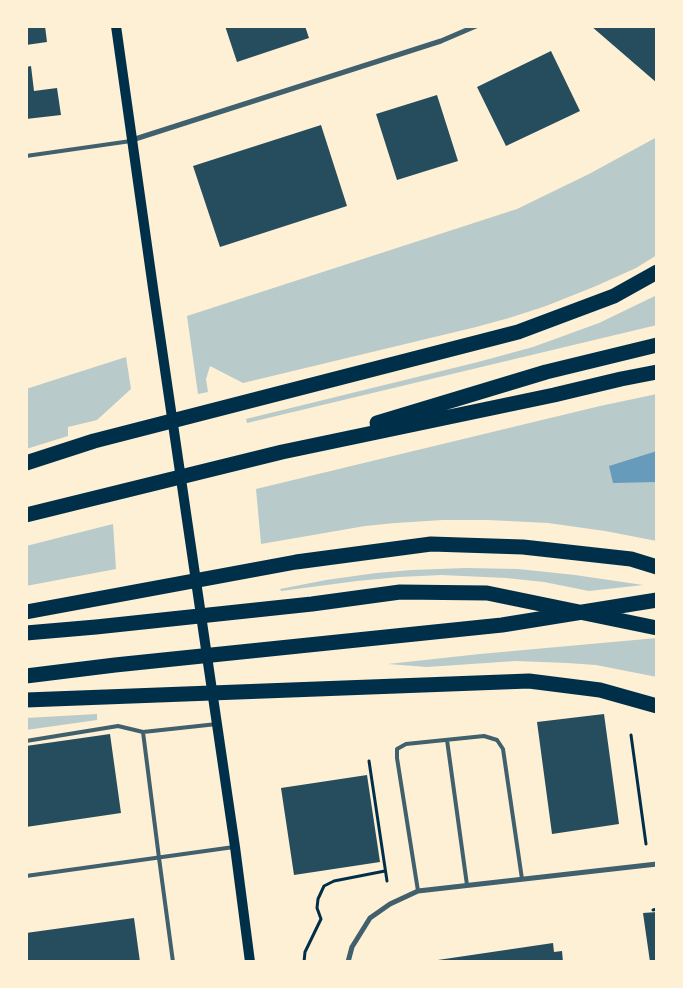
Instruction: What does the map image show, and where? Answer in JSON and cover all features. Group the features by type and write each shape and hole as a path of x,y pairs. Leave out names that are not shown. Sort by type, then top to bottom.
{"highway":[{"path":"26,463 94,441 518,332 614,296 657,272"},
{"path":"282,452 546,372 657,345"},
{"path":"26,515 251,459 657,372"},
{"path":"26,612 296,562 431,544 522,547 632,559 657,567"},
{"path":"26,633 312,604 400,592 487,593 657,628"},
{"path":"26,676 502,625 657,600"},
{"path":"502,625 657,618"},
{"path":"26,700 529,681 600,690 657,706"}],"main road":[{"path":"116,26 250,962"}],"street":[{"path":"131,141 441,42 476,26"},
{"path":"348,962 352,947 370,918 390,904 418,891 657,864"}],"lane":[{"path":"26,156 131,141"},
{"path":"26,741 118,726 143,732 217,724"},
{"path":"143,732 173,962"},
{"path":"418,891 397,758 397,750 406,744 484,736 497,740 502,749 522,879"},
{"path":"447,740 467,885"},
{"path":"26,876 235,847"}],"path":[{"path":"631,735 646,844"},
{"path":"369,761 387,881"},
{"path":"304,962 305,952 322,918 316,908 324,886 334,881 385,871"}],"shaded area":[{"path":"657,137 657,255 636,268 546,306 509,318 243,383 210,366 206,379 208,392 198,394 187,316 517,209 589,174"},
{"path":"657,295 657,325 247,423 246,419 533,347 599,323"},
{"path":"126,357 131,389 97,420 68,427 68,436 26,449 26,389"},
{"path":"657,394 657,541 548,523 443,520 365,526 261,544 256,489"},
{"path":"113,524 116,569 26,586 26,546"},
{"path":"466,568 518,569 643,585 589,591 544,582 441,575 357,581 281,591 280,589 376,573"},
{"path":"657,638 657,677 596,665 567,663 516,661 427,667 388,664 480,654"},
{"path":"97,714 97,720 26,730 26,718"}],"water":[{"path":"657,451 657,482 613,483 609,466"}],"building":[{"path":"26,26 45,26 47,42 26,45"},
{"path":"225,26 305,26 309,38 237,62"},
{"path":"591,26 657,26 657,83"},
{"path":"551,51 580,111 506,146 477,87"},
{"path":"31,66 34,91 57,88 61,115 26,119 26,67"},
{"path":"437,95 458,161 397,180 376,114"},
{"path":"321,125 347,206 220,247 193,166"},
{"path":"604,714 619,824 552,834 537,722"},
{"path":"110,734 121,813 26,827 26,746"},
{"path":"367,775 380,862 294,875 281,788"},
{"path":"657,912 657,962 650,962 643,913"},
{"path":"134,918 140,962 26,962 26,933"},
{"path":"553,943 554,952 562,951 563,962 431,962 431,961"}]}
